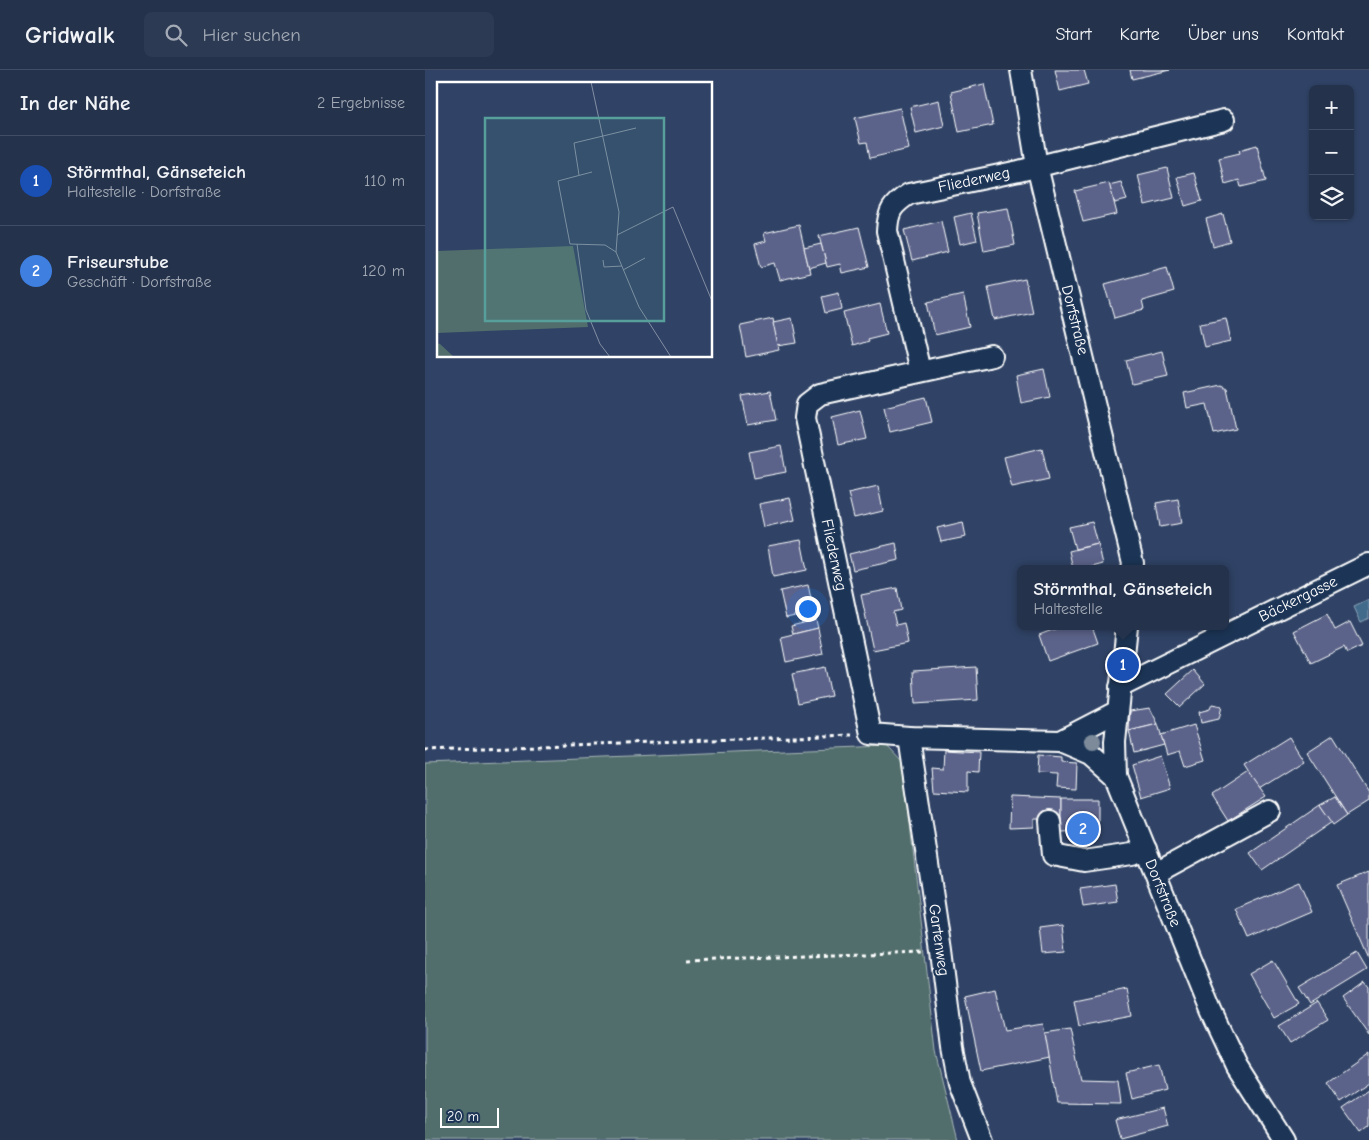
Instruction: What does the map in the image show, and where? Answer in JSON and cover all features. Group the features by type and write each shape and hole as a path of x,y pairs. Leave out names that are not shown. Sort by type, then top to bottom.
{"street":[{"name":"Dorfstraße","path":"1021,70 1037,166 1133,565"},
{"name":"Fliederweg","path":"920,371 887,231 887,215 896,202 909,194 1037,166 1224,120"},
{"name":"Fliederweg","path":"871,734 805,418 807,404 820,394 992,356"},
{"name":"Bäckergasse","path":"1121,687 1369,564"},
{"name":"Dorfstraße","path":"1127,630 1115,742 1116,776 1229,1051 1284,1140"},
{"path":"1060,741 1118,711"},
{"path":"871,734 909,737 1060,741 1091,754 1116,776"},
{"name":"Gartenweg","path":"909,737 941,951 953,1047 960,1083 981,1140"},
{"path":"1156,873 1270,812"},
{"path":"1050,821 1053,854 1084,861 1133,854 1146,849"}],"path":[{"path":"425,750 871,734"},
{"path":"687,960 941,951"}],"green space":[{"path":"887,746 903,763 936,1051 958,1140 425,1140 425,764"}],"water":[{"path":"1369,600 1369,618 1361,622 1354,607"}],"building":[{"path":"1055,70 1084,70 1088,84 1060,91"},
{"path":"1130,70 1170,70 1132,79"},
{"path":"984,84 993,125 959,132 951,92"},
{"path":"939,100 944,126 916,133 910,107"},
{"path":"900,108 909,149 870,158 867,142 861,143 855,118"},
{"path":"1257,145 1266,181 1241,187 1239,180 1225,184 1219,158 1240,153 1239,150"},
{"path":"1167,168 1174,198 1145,205 1138,175"},
{"path":"1194,173 1202,201 1185,206 1177,177"},
{"path":"1121,182 1127,200 1115,203 1109,185"},
{"path":"1109,183 1117,214 1083,222 1075,191"},
{"path":"1008,208 1015,245 984,251 977,213"},
{"path":"971,213 977,240 960,244 954,217"},
{"path":"1223,214 1230,241 1213,246 1206,219"},
{"path":"941,221 948,252 912,261 904,230"},
{"path":"799,225 810,273 780,280 775,263 761,267 755,244 766,241 764,233"},
{"path":"859,227 869,267 842,273 840,264 827,267 819,236"},
{"path":"821,244 826,263 809,268 804,248"},
{"path":"1167,267 1174,292 1142,301 1144,310 1115,318 1105,284"},
{"path":"1025,279 1032,312 995,320 988,287"},
{"path":"839,292 842,309 826,313 822,296"},
{"path":"963,294 970,327 935,335 928,302"},
{"path":"880,304 887,333 867,338 868,341 852,346 844,313"},
{"path":"773,318 779,350 746,357 740,325"},
{"path":"792,318 797,343 778,346 773,322"},
{"path":"1226,318 1231,341 1205,347 1200,323"},
{"path":"1162,351 1168,376 1132,384 1126,360"},
{"path":"1044,369 1050,397 1021,403 1016,375"},
{"path":"1221,385 1227,388 1236,429 1214,434 1207,404 1187,408 1184,393"},
{"path":"770,391 776,420 748,425 742,396"},
{"path":"926,397 932,422 890,432 884,407"},
{"path":"860,410 867,439 838,445 832,417"},
{"path":"781,446 786,472 754,478 749,452"},
{"path":"1042,448 1049,479 1012,487 1004,457"},
{"path":"878,486 883,511 854,518 848,493"},
{"path":"790,498 795,520 764,527 759,504"},
{"path":"1178,499 1182,523 1160,527 1156,503"},
{"path":"963,522 966,537 941,542 937,528"},
{"path":"1092,522 1098,544 1075,549 1069,527"},
{"path":"801,540 807,570 773,577 768,546"},
{"path":"896,543 899,560 853,570 849,554"},
{"path":"1098,544 1103,564 1072,565 1069,551"},
{"path":"808,585 814,612 786,618 780,591"},
{"path":"897,588 901,610 893,612 896,625 904,623 908,643 873,650 861,595"},
{"path":"1327,614 1335,630 1350,622 1362,646 1347,653 1344,647 1311,663 1294,631"},
{"path":"816,620 818,628 793,634 791,626"},
{"path":"818,628 823,654 786,662 781,637"},
{"path":"1052,630 1093,630 1098,643 1048,661 1039,635"},
{"path":"825,667 831,696 798,703 792,674"},
{"path":"976,667 978,700 915,704 913,671"},
{"path":"1193,670 1205,684 1180,707 1167,694"},
{"path":"1212,704 1222,706 1219,719 1201,723 1199,712 1210,709"},
{"path":"1150,708 1158,724 1129,731 1130,711"},
{"path":"1158,724 1164,745 1134,753 1129,731"},
{"path":"1194,725 1205,760 1185,766 1180,751 1167,755 1161,735"},
{"path":"1333,735 1369,793 1369,801 1347,815 1307,752"},
{"path":"1289,737 1304,761 1259,789 1244,765"},
{"path":"944,750 979,752 978,772 968,771 968,792 934,790 932,768 943,769"},
{"path":"1038,755 1061,757 1061,762 1077,763 1076,789 1056,788 1057,775 1037,774"},
{"path":"1160,756 1170,788 1141,797 1132,765"},
{"path":"1248,772 1266,797 1228,821 1212,796"},
{"path":"1010,797 1061,799 1061,819 1034,819 1034,827 1009,828"},
{"path":"1335,797 1347,815 1333,825 1320,805"},
{"path":"1061,799 1098,799 1098,831 1061,832"},
{"path":"1320,805 1332,822 1262,870 1250,853"},
{"path":"1369,872 1369,959 1337,885"},
{"path":"1299,882 1312,912 1249,939 1236,909"},
{"path":"1115,884 1118,902 1083,907 1080,889"},
{"path":"1063,925 1066,952 1043,954 1040,928"},
{"path":"1357,953 1367,970 1310,1005 1299,988"},
{"path":"1273,960 1299,1004 1274,1018 1249,974"},
{"path":"1365,982 1369,987 1369,1035 1343,998"},
{"path":"995,989 1005,1030 1043,1024 1050,1057 981,1071 965,996"},
{"path":"1127,989 1132,1016 1079,1026 1074,1000"},
{"path":"1317,1003 1328,1020 1290,1043 1279,1026"},
{"path":"1070,1029 1081,1079 1118,1080 1121,1104 1057,1103 1045,1033"},
{"path":"1369,1054 1369,1083 1341,1102 1328,1083"},
{"path":"1159,1065 1165,1090 1132,1099 1126,1073"},
{"path":"1369,1090 1369,1127 1361,1133 1343,1108"},
{"path":"1163,1108 1168,1126 1120,1139 1115,1120"}],"place":[{"name":"Störmthal, Gänseteich","path":"1123,665"},
{"name":"Friseurstube","path":"1083,829"}]}
